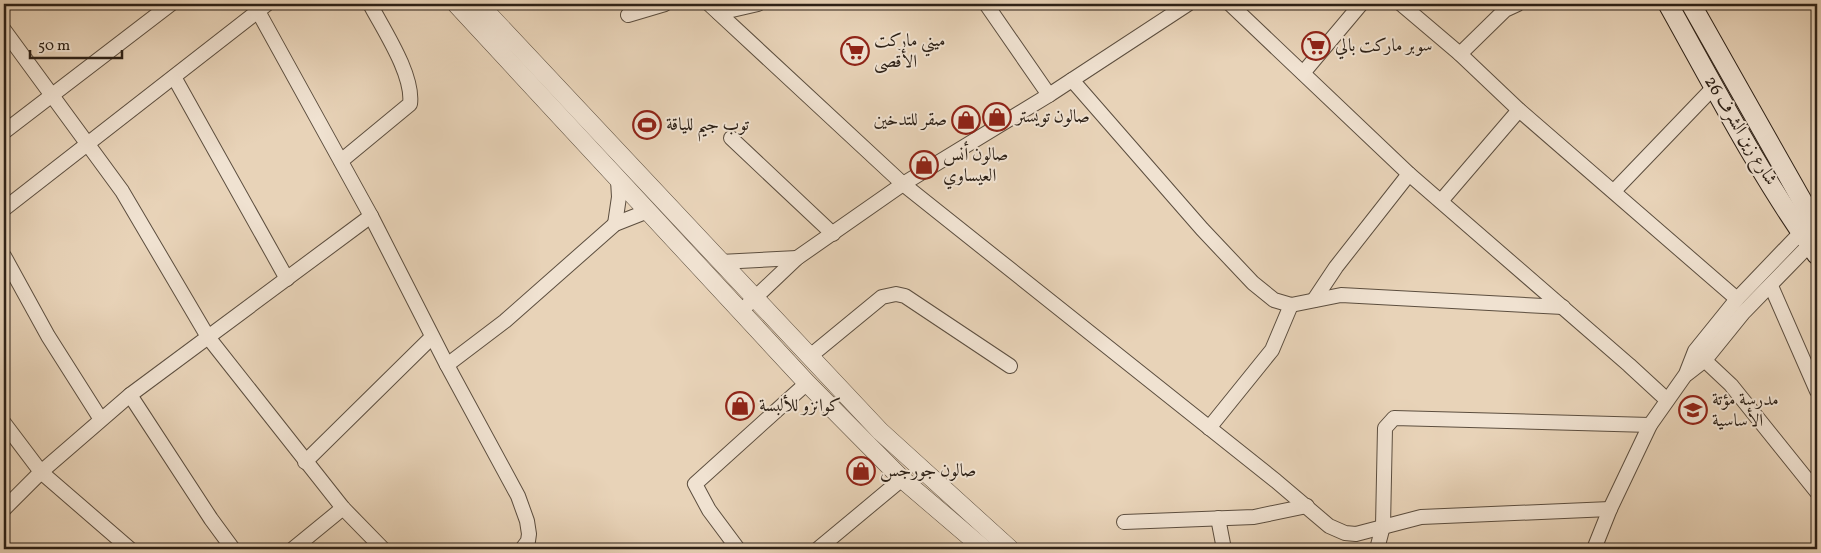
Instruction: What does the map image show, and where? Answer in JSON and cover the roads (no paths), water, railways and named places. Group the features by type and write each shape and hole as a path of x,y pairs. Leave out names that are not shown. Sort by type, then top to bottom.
{"main road":[{"name":"شارع زين الشرف 26","path":"1668,4 1714,87 1812,236"},
{"name":"شارع زين الشرف 26","path":"1692,4 1812,236"}],"street":[{"path":"4,132 171,4"},
{"path":"341,161 410,104 409,87 404,72 370,4"},
{"path":"456,4 806,383 902,479 984,549"},
{"path":"478,4 880,431 1010,549"},
{"path":"628,15 666,4"},
{"path":"714,8 758,4"},
{"path":"986,4 1049,95"},
{"path":"740,312 797,258 903,184 1049,95 1188,4"},
{"path":"1230,4 1409,174 1563,307 1666,400"},
{"path":"1303,73 1361,4"},
{"path":"1401,4 1460,54 1519,110 1736,299"},
{"path":"1460,54 1505,10 1518,4"},
{"path":"4,209 174,77 260,6 447,365 518,496 527,521 528,534 528,541 522,549"},
{"path":"714,8 903,184 1307,506 1329,526 1344,533 1356,534 1421,517 1610,509"},
{"path":"4,30 89,143 141,221 208,337 305,462 344,508 383,549"},
{"path":"174,77 287,279"},
{"path":"1072,80 1202,229 1253,283 1274,300 1291,304 1341,295 1563,307"},
{"path":"1614,191 1714,87"},
{"path":"1442,201 1519,110"},
{"path":"731,138 833,234"},
{"path":"1314,300 1336,267 1409,174"},
{"path":"615,224 620,197 618,180"},
{"path":"447,365 505,321 615,224 648,211"},
{"path":"4,509 100,418 130,394 371,216"},
{"path":"1700,356 1770,286 1812,236"},
{"path":"1594,549 1610,509 1650,425 1666,400 1700,356 1736,299 1812,236"},
{"path":"4,256 48,336 100,418"},
{"path":"720,262 797,258"},
{"path":"1770,286 1817,392"},
{"path":"809,356 882,297 896,294 905,296 1010,366"},
{"path":"1209,428 1272,350 1291,304"},
{"path":"305,462 432,336"},
{"path":"1700,356 1731,386 1817,492"},
{"path":"738,549 709,510 695,484 806,383"},
{"path":"130,394 211,519 233,549"},
{"path":"1377,549 1383,526 1385,428 1394,418 1650,425"},
{"path":"4,423 41,472 122,546"},
{"path":"818,549 902,479"},
{"path":"1124,522 1254,517 1307,506"},
{"path":"293,549 344,508"},
{"path":"1218,518 1224,549"}],"place":[{"name":"سوبر ماركت بالي","path":"1316,46"},
{"name":"ميني ماركت الأقصى","path":"855,51"},
{"name":"صالون تويستر","path":"997,117"},
{"name":"صقر للتدخين","path":"966,120"},
{"name":"توب جيم للياقة","path":"647,125"},
{"name":"صالون أنس العيساوي","path":"924,165"},
{"name":"كوانزو للألبسة","path":"740,406"},
{"name":"مدرسة مؤتة الأساسية","path":"1693,410"},
{"name":"صالون جورجس","path":"861,471"}]}
